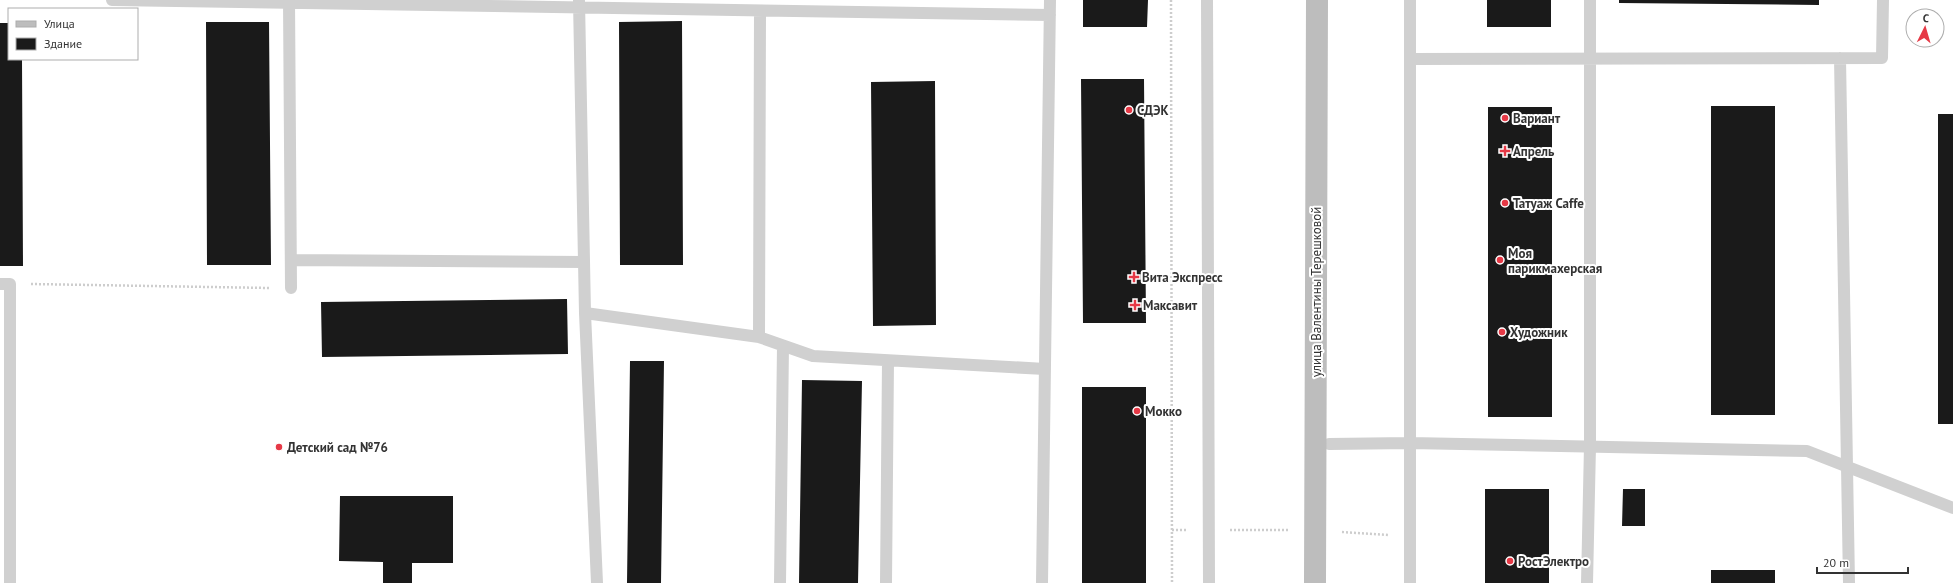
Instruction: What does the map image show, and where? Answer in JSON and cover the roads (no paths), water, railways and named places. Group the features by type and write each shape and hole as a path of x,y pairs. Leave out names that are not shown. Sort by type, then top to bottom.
{"main road":[{"name":"улица Валентины Терешковой","path":"1315,583 1317,0"}],"lane":[{"path":"112,0 579,4 760,12 1050,15"},
{"path":"1042,583 1050,0"},
{"path":"1207,0 1209,583"},
{"path":"1410,0 1410,583"},
{"path":"1587,583 1590,446 1590,0"},
{"path":"1410,59 1882,58 1883,0"},
{"path":"289,2 291,288"},
{"path":"579,4 585,313 597,583"},
{"path":"759,337 760,12"},
{"path":"1840,58 1849,583"},
{"path":"291,260 584,262"},
{"path":"5,284 10,583"},
{"path":"585,313 759,337 813,356 1045,369"},
{"path":"780,583 783,346"},
{"path":"886,583 888,361"},
{"path":"1329,444 1410,443 1807,451 1953,508"}],"place":[{"name":"СДЭК","path":"1129,110"},
{"name":"Вариант","path":"1505,118"},
{"name":"Апрель","path":"1505,151"},
{"name":"Татуаж Caffe","path":"1505,203"},
{"name":"Моя парикмахерская","path":"1500,260"},
{"name":"Вита Экспресс","path":"1134,277"},
{"name":"Максавит","path":"1135,305"},
{"name":"Художник","path":"1502,332"},
{"name":"Мокко","path":"1137,411"},
{"name":"Детский сад №76","path":"279,447"},
{"name":"РостЭлектро","path":"1510,561"}]}
